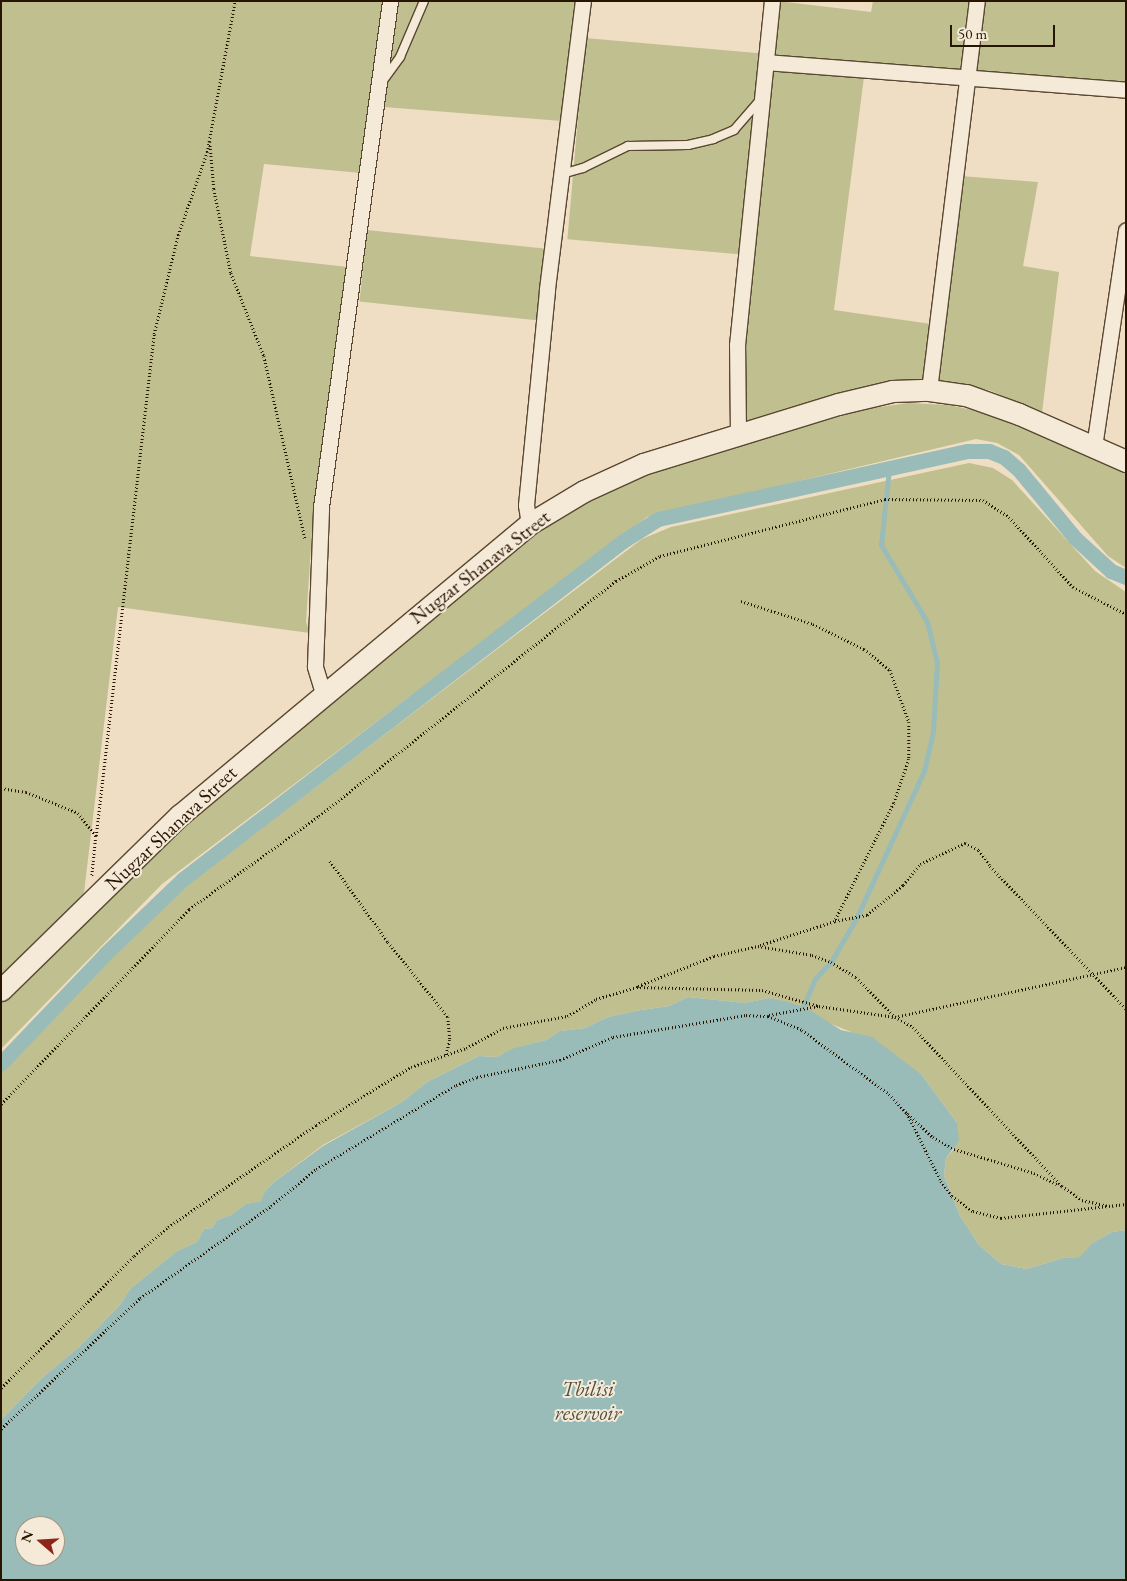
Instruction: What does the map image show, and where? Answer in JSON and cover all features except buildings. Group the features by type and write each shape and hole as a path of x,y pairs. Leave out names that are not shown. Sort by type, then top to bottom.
{"main road":[{"name":"Nugzar Shanava Street","path":"1,990 180,815 323,693 528,524 584,491 643,464 864,397 892,391 929,390 966,395 992,403 1126,461"}],"street":[{"path":"323,693 315,666 320,507 390,1"},
{"path":"528,524 526,505 583,1"},
{"path":"738,434 737,345 772,1"},
{"path":"929,390 977,1"},
{"path":"766,62 1126,90"},
{"path":"1094,447 1126,230"}],"lane":[{"path":"379,85 400,58 424,1"},
{"path":"562,174 583,168 628,146 688,145 713,139 734,130 762,96"}],"path":[{"path":"88,905 154,334 178,235 210,138 235,1"},
{"path":"210,138 214,189 231,273 264,356 307,545"},
{"path":"1,1104 189,909 319,816 616,581 660,556 885,499 983,500 1009,517 1073,587 1126,614"},
{"path":"741,601 813,624 864,649 890,670 909,722 910,759 897,794 835,921"},
{"path":"1,788 26,792 78,813 96,836"},
{"path":"1,1388 114,1274 168,1228 308,1131 410,1067 446,1056 503,1028 567,1016 596,999 637,987 714,956 758,946 835,921 856,919 871,912 903,885 920,864 964,844 979,850 990,866 1126,1009"},
{"path":"330,861 388,942 448,1017 450,1040 446,1056"},
{"path":"758,946 812,955 831,962 856,977 895,1017 913,1027 1062,1186"},
{"path":"637,987 762,990 819,1006 895,1017 1126,967"},
{"path":"1,1429 140,1298 271,1206 316,1168 456,1086 477,1077 560,1060 613,1037 746,1015 768,1016 819,1006"},
{"path":"768,1016 802,1030 859,1070 933,1137 954,1149 1034,1173 1062,1186 1082,1200 1110,1207"},
{"path":"907,1113 941,1181 952,1196 973,1211 989,1218 1126,1204"}],"shaded area":[{"path":"1,1 384,1 361,173 264,164 250,256 348,267 314,502 306,622 310,633 118,607 84,893 79,902 1,981"},
{"path":"397,1 578,1 562,121 384,107"},
{"path":"777,1 871,12 873,1 970,1 963,72 772,56"},
{"path":"981,1 1126,1 1126,86 973,73"},
{"path":"585,38 762,54 745,255 567,239"},
{"path":"771,68 864,77 834,310 931,324 923,379 887,381 745,425 743,344"},
{"path":"960,176 1038,182 1023,266 1059,272 1042,413 989,390 935,382"},
{"path":"367,230 544,249 536,320 359,302"},
{"path":"908,403 948,405 983,412 1126,471 1126,568 1108,556 1019,455 997,443 976,439 647,517 162,884 1,1049 1,1002 170,834 503,557 553,520 596,494 638,474 866,409"},
{"path":"969,463 993,468 1012,480 1095,571 1126,592 1126,1230 1112,1232 1092,1243 1081,1257 1063,1258 1027,1269 1001,1264 979,1245 960,1216 944,1176 946,1158 954,1149 957,1123 922,1075 851,1032 824,1021 808,1009 769,998 745,1003 688,997 669,1006 608,1017 585,1028 560,1031 546,1040 515,1048 497,1057 479,1056 427,1082 402,1102 323,1145 274,1182 265,1191 262,1201 246,1204 231,1215 217,1220 212,1228 204,1229 197,1242 177,1251 130,1289 120,1305 79,1347 43,1377 1,1420 1,1070 175,894 642,539 671,527"}],"water":[{"name":"Tbilisi reservoir","path":"688,997 745,1003 769,998 808,1009 841,1030 872,1037 922,1075 957,1123 959,1141 946,1158 944,1176 960,1216 979,1245 1001,1264 1027,1269 1063,1258 1080,1257 1092,1243 1112,1232 1126,1230 1126,1580 1,1580 1,1420 43,1377 79,1347 120,1305 130,1289 177,1251 197,1242 204,1229 212,1228 217,1220 231,1215 246,1204 261,1201 265,1191 274,1182 323,1146 402,1102 427,1082 479,1056 497,1057 514,1048 546,1040 560,1031 585,1028 608,1017 669,1006"}],"waterway":[{"path":"1,1063 105,954 183,879 623,541 658,519 968,451 989,451 1004,457 1019,470 1075,538 1111,571 1126,577"},
{"path":"801,1012 815,979 831,962 856,919 924,771 933,732 937,663 927,622 881,545 889,469"}]}
